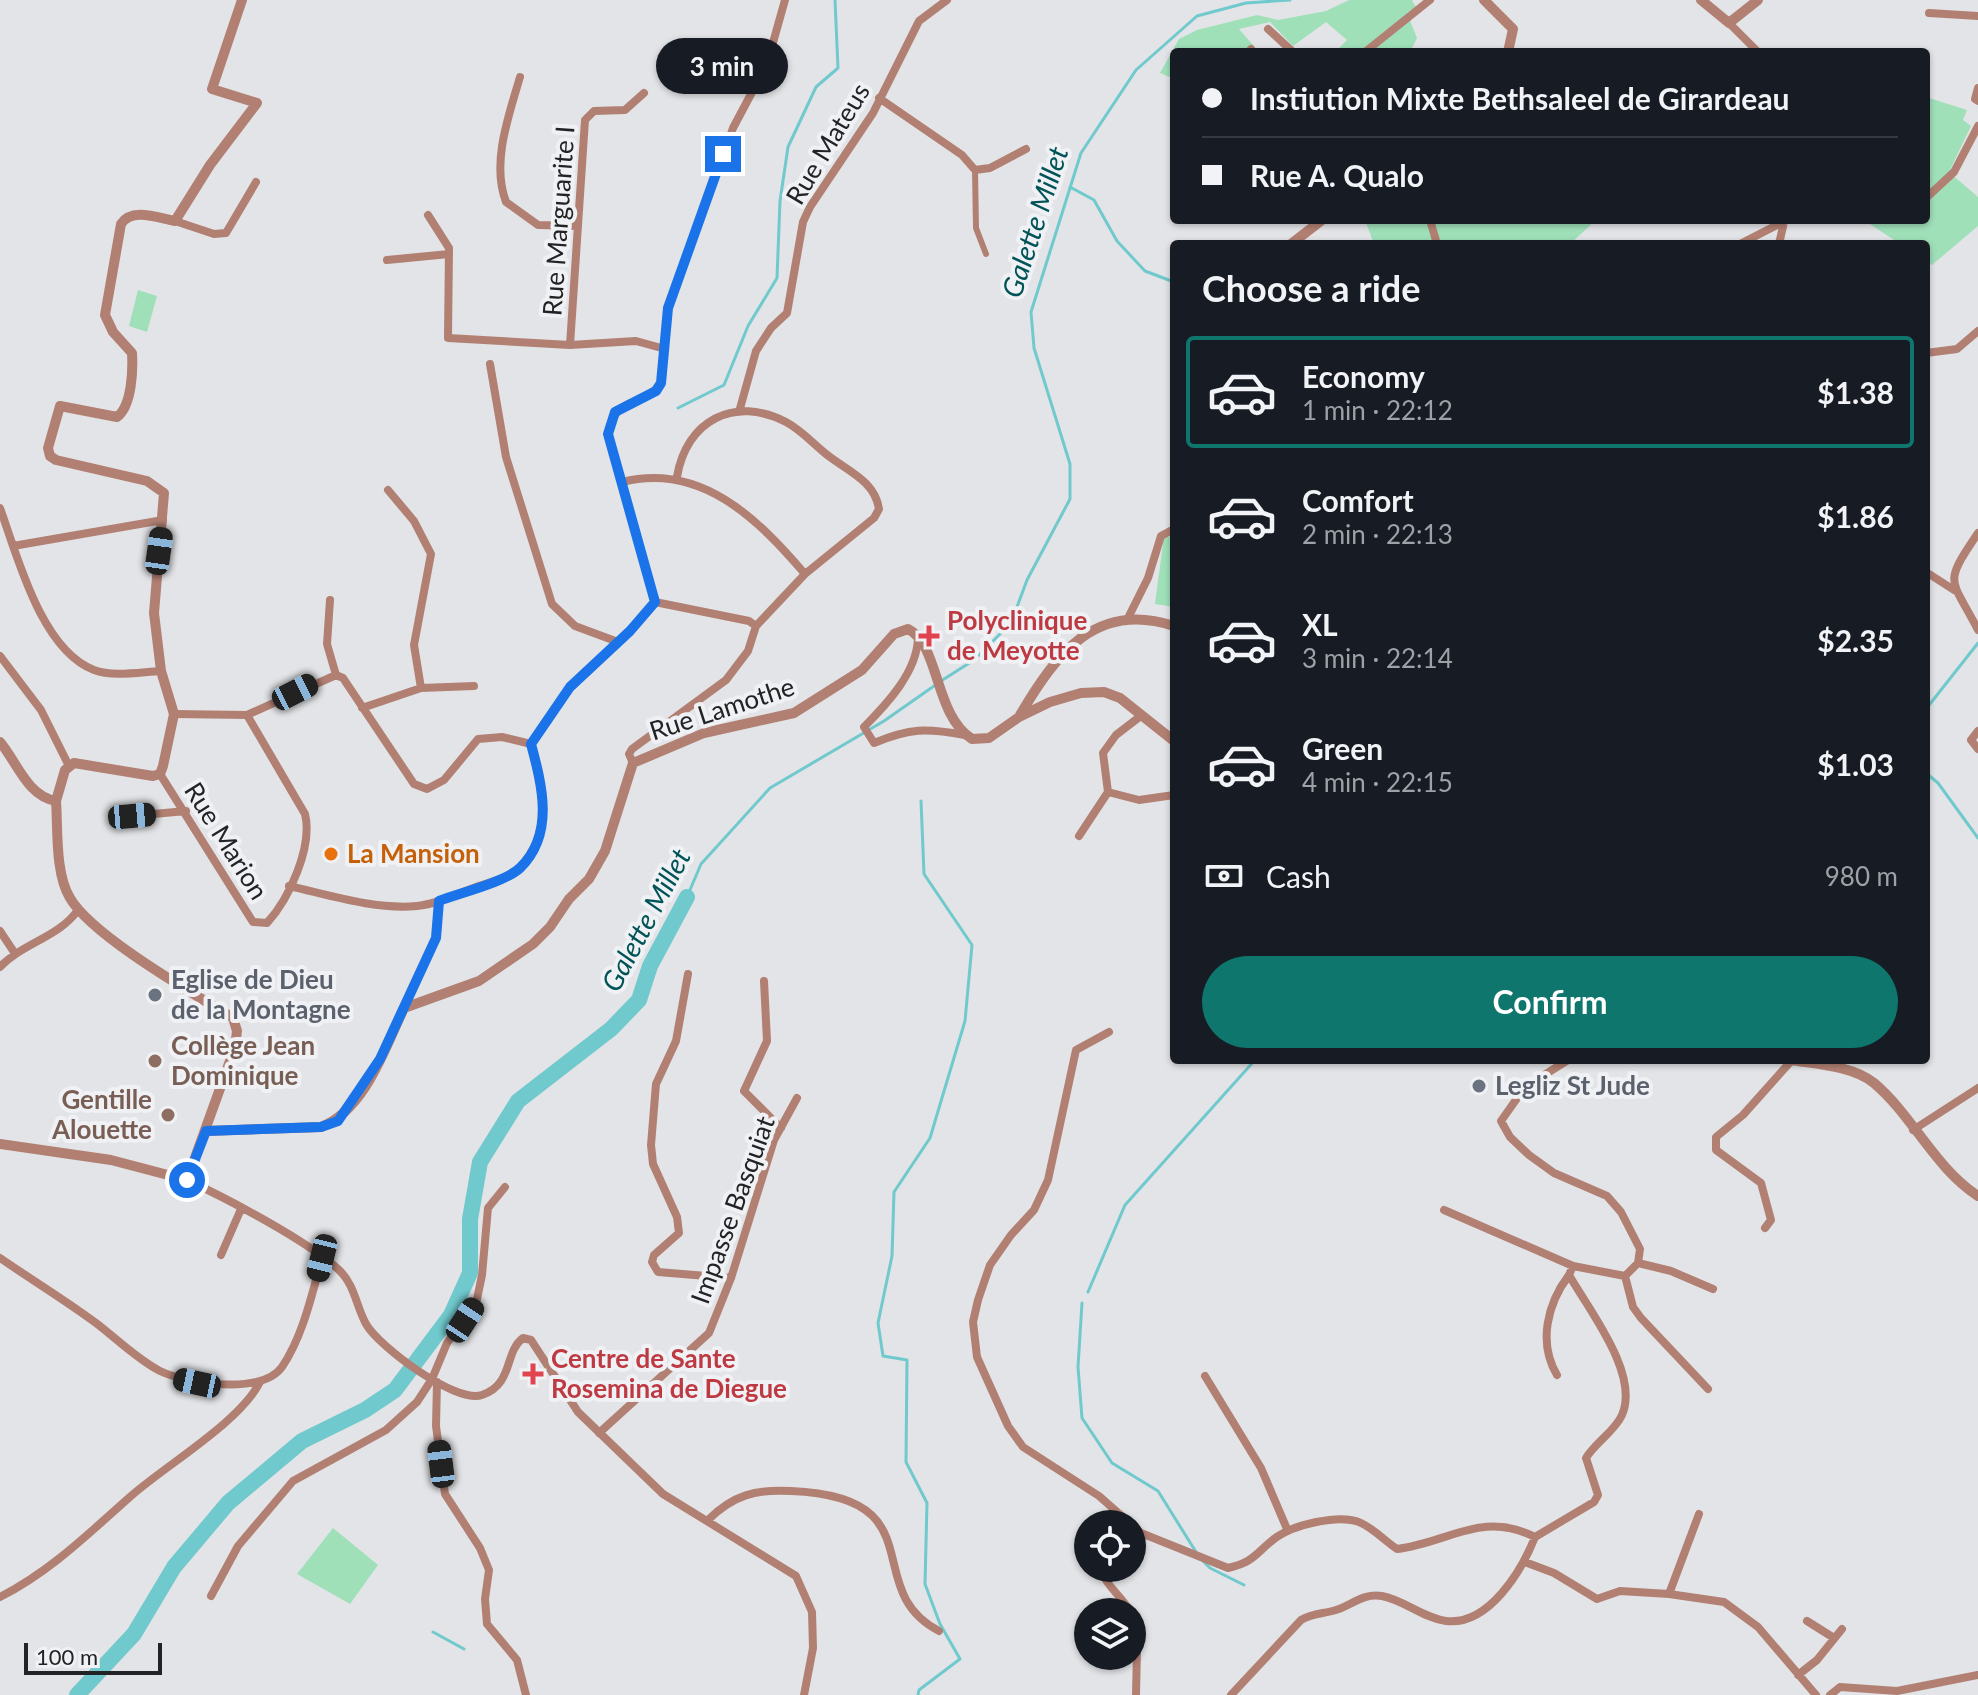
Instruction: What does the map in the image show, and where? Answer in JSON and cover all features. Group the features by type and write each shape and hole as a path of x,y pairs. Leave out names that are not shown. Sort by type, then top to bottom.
{"street":[{"path":"175,221 210,165 257,103 212,89 242,0"},
{"path":"655,602 608,434 610,420 621,406 656,391 661,383 668,308 733,128 767,64 785,0"},
{"name":"Rue Mateus","path":"739,412 756,351 771,328 787,313 803,222 810,207 879,98 919,21 925,13 947,0"},
{"path":"1370,48 1430,0"},
{"path":"1484,0 1513,29 1509,48"},
{"path":"1701,0 1754,48"},
{"path":"1729,23 1758,0"},
{"path":"1929,13 1978,16"},
{"path":"1268,29 1289,48"},
{"path":"520,77 503,138 501,177 506,202 538,225 578,226"},
{"path":"1978,88 1975,99 1978,101"},
{"name":"Rue Marguarite I","path":"570,345 585,120 594,111 625,110 644,93"},
{"path":"879,98 962,155 975,170 976,228 986,254"},
{"path":"1930,194 1954,172 1978,126"},
{"path":"975,170 990,168 1026,149"},
{"path":"69,766 82,763 160,774 174,714 161,671 154,613 165,498 157,487 50,456 48,448 55,411 60,406 117,417 124,411 132,373 132,353 113,332 105,315 118,233 125,218 131,215 175,221 214,234 226,233 256,182"},
{"path":"428,215 447,243 449,254 448,338 570,345 636,341 665,349"},
{"path":"1296,240 1317,224"},
{"path":"1748,240 1780,224"},
{"path":"387,260 427,253 449,254"},
{"path":"1930,352 1957,349 1978,331"},
{"path":"490,364 506,457 552,604 575,626 618,642"},
{"path":"677,477 680,455 692,435 712,420 739,412"},
{"name":"Rue Lamothe","path":"404,1008 479,981 533,944 550,927 569,899 589,879 605,851 633,763 629,754 632,749 726,680 748,651 756,626 805,574 874,518 878,502 866,482 798,429 767,414 739,412"},
{"path":"622,482 647,476 677,477 757,520 805,574"},
{"path":"388,490 414,521 431,554 414,645 421,688"},
{"path":"0,508 33,601 51,630 81,663 105,672 161,671"},
{"path":"13,546 163,520"},
{"path":"1127,620 1148,578 1161,536 1170,531"},
{"path":"1978,533 1952,572 1954,590 1978,630"},
{"path":"1930,575 1954,590"},
{"path":"330,600 327,644 336,675"},
{"path":"289,886 402,906 439,901 519,869 532,849 544,814 542,786 531,744 570,687 655,602"},
{"path":"655,602 756,626"},
{"path":"1019,717 1058,659 1081,636 1105,623 1127,620 1157,620 1170,625"},
{"name":"Rue Lamothe","path":"633,763 704,733 794,713 862,670 897,631 908,629 918,637"},
{"path":"918,637 945,707 965,735"},
{"path":"918,637 918,648 892,700 864,727 866,736 874,743 906,730 926,728 972,739 989,738 1019,717 1071,696 1104,692 1120,698 1170,738"},
{"path":"0,656 41,710 69,766 56,801 68,896 78,910 168,979 233,1018 237,1031 235,1047 187,1180"},
{"path":"174,714 247,715 336,675 343,678 420,788 427,789 444,780 478,739 488,736 531,744"},
{"path":"362,708 421,688 474,686"},
{"name":"Rue Marion","path":"160,774 253,922 267,923 281,907 308,829 305,814 247,715"},
{"path":"1079,836 1108,792 1103,753 1116,735 1142,715"},
{"path":"1978,731 1971,740 1978,749"},
{"path":"0,742 34,790 46,799 56,801"},
{"path":"1108,792 1139,800 1170,796"},
{"path":"132,816 186,811"},
{"path":"206,1131 321,1127 338,1121 374,1069 404,1008 436,938 439,901"},
{"path":"0,967 14,952 70,922 78,910"},
{"path":"0,931 14,952"},
{"path":"688,974 676,1041 656,1084 651,1145 653,1164 677,1217 679,1233 654,1255 652,1262 658,1272 731,1278"},
{"path":"764,981 767,1041 745,1094 781,1128"},
{"path":"1109,1032 1076,1050 1048,1180 1034,1210 990,1265 973,1322 977,1357 1008,1426 1023,1447 1099,1496 1141,1533 1228,1568 1256,1558 1287,1529 1299,1524 1347,1519 1361,1523 1397,1549 1493,1524 1520,1529 1535,1537"},
{"path":"1562,1064 1525,1087 1501,1121 1510,1137 1554,1173 1607,1196 1633,1233 1640,1249 1638,1263 1625,1276"},
{"path":"1765,1228 1771,1220 1761,1183 1716,1150 1716,1137 1743,1115 1788,1064"},
{"path":"1811,1064 1857,1074 1873,1082 1940,1163 1978,1196"},
{"path":"1913,1130 1978,1088"},
{"name":"Impasse Basquiat","path":"599,1433 709,1333 731,1278 765,1166 797,1098"},
{"path":"0,1144 111,1160 187,1180 241,1209 322,1258 347,1279 367,1327 394,1352 461,1395 480,1396 504,1378 517,1342 523,1338 531,1340 578,1412 663,1494 689,1513 708,1520 786,1568 803,1587 812,1612 813,1648 804,1695"},
{"path":"211,1596 238,1546 293,1481 386,1430 417,1402 447,1343 476,1304 488,1208 505,1187"},
{"path":"221,1255 241,1209"},
{"path":"1444,1210 1571,1271 1625,1276"},
{"path":"0,1258 85,1315 157,1370 197,1383 260,1382"},
{"path":"0,1597 56,1563 131,1496 207,1437 246,1401 260,1382 280,1370 310,1303 322,1258"},
{"path":"1638,1263 1671,1271 1713,1289"},
{"path":"1557,1375 1548,1360 1546,1326 1558,1289 1571,1271"},
{"path":"1231,1695 1301,1620 1313,1613 1338,1610 1365,1596 1381,1595 1444,1621 1460,1620 1493,1601 1525,1562 1535,1537 1594,1502 1598,1495 1586,1458 1597,1440 1621,1416 1626,1399 1617,1355 1571,1271"},
{"path":"1625,1276 1633,1307 1641,1318 1708,1389"},
{"path":"1205,1376 1261,1468 1287,1529"},
{"path":"431,1378 445,1494 489,1570 485,1599 487,1624 517,1660 526,1695"},
{"path":"708,1520 723,1505 748,1492 814,1492 850,1499 873,1515 887,1533 902,1592 925,1622 939,1631"},
{"path":"1669,1594 1699,1514"},
{"path":"1525,1562 1554,1573 1597,1599 1620,1591 1724,1602 1758,1627 1816,1695"},
{"path":"1105,1582 1122,1598"},
{"path":"1807,1621 1834,1638"},
{"path":"1798,1675 1817,1660 1842,1629"},
{"path":"1136,1695 1137,1670"},
{"path":"1830,1695 1840,1687 1897,1691 1978,1675"}],"green space":[{"path":"1349,0 1412,0 1416,7 1407,13 1417,38 1412,48 1339,48 1347,40 1326,22 1293,46 1270,22 1239,29 1256,48 1174,48 1179,39 1197,30 1257,15 1278,20 1326,11"},
{"path":"1170,55 1170,77 1160,73"},
{"path":"1930,98 1967,110 1963,120 1971,126 1949,172 1978,197 1978,226 1932,265 1930,240 1894,240 1870,224 1930,224"},
{"path":"1366,224 1592,224 1574,240 1372,240"},
{"path":"138,290 157,296 147,332 129,326"},
{"path":"1164,536 1170,537 1170,606 1155,604"},
{"path":"333,1528 378,1565 350,1604 297,1574"}],"waterway":[{"path":"678,408 724,385 748,326 777,278 780,201 788,147 816,87 838,68 835,0"},
{"name":"Galette Millet","path":"941,681 974,660 1011,623 1027,580 1070,499 1070,464 1034,348 1031,312 1081,153 1136,70 1197,16 1246,3 1290,0"},
{"path":"1070,187 1094,200 1117,241 1145,271 1170,280"},
{"path":"1930,704 1978,643"},
{"name":"Galette Millet","path":"687,897 701,864 770,788 884,721 934,686"},
{"path":"1930,776 1978,838"},
{"path":"918,1695 919,1690 960,1659 940,1624 925,1584 927,1503 906,1462 907,1360 883,1356 878,1323 892,1256 894,1192 930,1138 965,1021 972,945 924,874 921,801"},
{"name":"Galette Millet","path":"77,1695 134,1634 174,1567 228,1503 302,1441 365,1410 395,1390 451,1315 470,1273 470,1219 480,1162 518,1101 611,1029 639,1000 650,966 687,897"},
{"path":"1088,1292 1125,1205 1251,1064"},
{"path":"1082,1303 1078,1367 1082,1418 1112,1463 1158,1491 1196,1552"},
{"path":"1203,1561 1210,1568 1244,1585"},
{"path":"433,1632 464,1649"}],"place":[{"name":"Polyclinique de Meyotte","path":"929,636"},
{"name":"La Mansion","path":"331,854"},
{"name":"Eglise de Dieu de la Montagne","path":"155,995"},
{"name":"Collège Jean Dominique","path":"155,1061"},
{"name":"Legliz St Jude","path":"1479,1086"},
{"name":"Gentille Alouette","path":"168,1115"},
{"name":"Centre de Sante Rosemina de Diegue","path":"533,1374"}],"route":[{"path":"187,1180 206,1131 248,1127 321,1127 338,1121 380,1059 410,997 440,925 439,901 519,869 532,849 544,814 542,786 531,744 570,687 630,631 655,602 608,434 610,420 621,406 656,391 661,383 668,308 723,154"}]}
